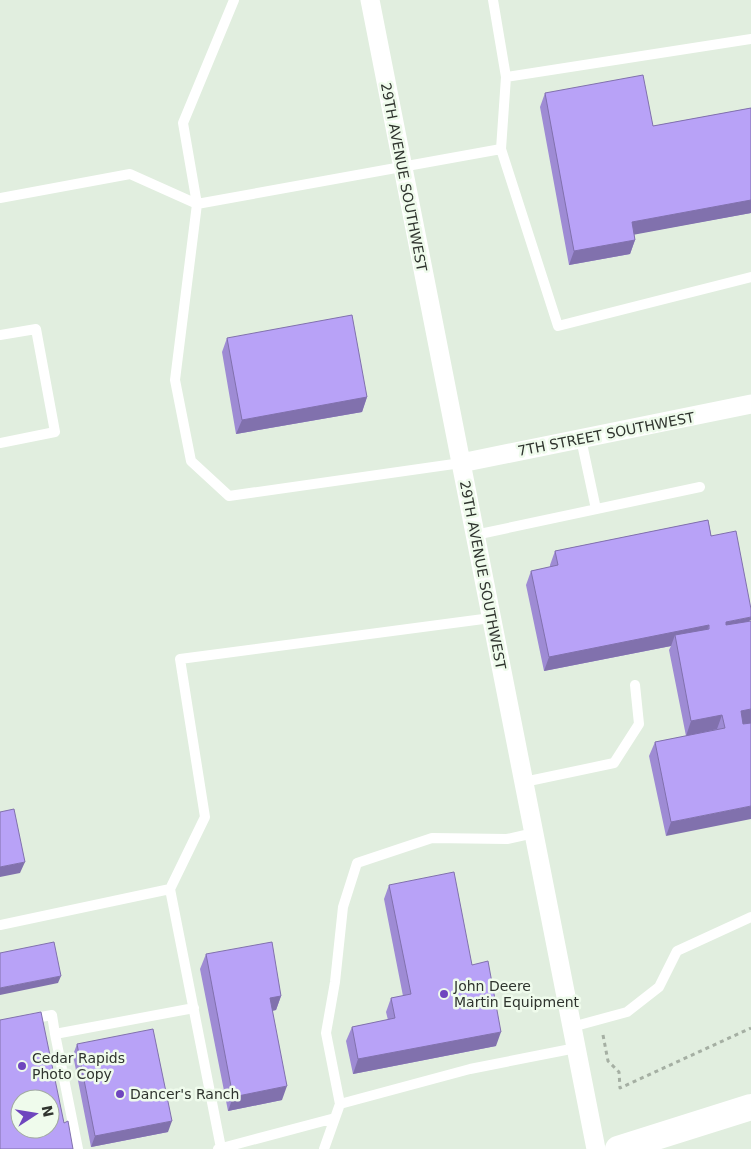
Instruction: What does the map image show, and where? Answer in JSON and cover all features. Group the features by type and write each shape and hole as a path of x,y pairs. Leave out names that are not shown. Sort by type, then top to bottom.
{"main road":[{"path":"628,1148 751,1107"}],"street":[{"name":"29TH AVENUE SOUTHWEST","path":"370,0 596,1149"},
{"name":"7TH STREET SOUTHWEST","path":"460,463 751,404"}],"lane":[{"path":"234,0 183,123 197,204 175,380 191,462 229,496 460,463"},
{"path":"493,0 506,78 501,149 558,326 751,277"},
{"path":"506,78 751,39"},
{"path":"0,198 130,174 197,204 501,149"},
{"path":"0,335 36,329 55,432 0,443"},
{"path":"582,439 596,509"},
{"path":"475,536 700,487"},
{"path":"335,1118 219,1149 194,1008 170,889 205,817 180,659 491,618"},
{"path":"524,782 614,763 639,724 635,685"},
{"path":"324,1149 340,1104 326,1033 335,982 343,907 357,863 432,838 507,839 534,834"},
{"path":"0,925 170,889"},
{"path":"572,1026 627,1012 659,988 677,951 751,917"},
{"path":"55,1034 194,1008"},
{"path":"17,1021 52,1015 78,1149"},
{"path":"340,1104 470,1069 576,1048"}],"path":[{"path":"600,1019 608,1061 619,1072 620,1088 751,1028"}],"building":[{"path":"643,75 653,126 751,108 751,200 632,222 635,240 574,251 545,93"},
{"path":"352,315 367,397 242,420 227,338"},
{"path":"708,520 711,536 736,531 751,609 751,617 726,622 726,625 751,621 751,709 741,711 743,724 751,723 751,806 671,822 655,742 725,728 722,715 691,721 675,635 709,629 709,625 549,657 531,571 558,565 555,551"},
{"path":"14,809 25,862 0,867 0,812"},
{"name":"John Deere Martin Equipment","path":"454,872 472,965 488,961 501,1032 358,1059 352,1027 395,1018 391,998 411,994 389,885"},
{"path":"54,942 61,976 0,988 0,953"},
{"path":"272,942 281,996 270,998 287,1086 233,1097 206,954"},
{"name":"Cedar Rapids Photo Copy","path":"41,1012 57,1089 10,1089 10,1139 60,1139 60,1104 64,1123 68,1121 73,1149 0,1149 0,1020"},
{"name":"Dancer's Ranch","path":"153,1029 172,1121 95,1136 77,1044"}],"place":[{"name":"John Deere Martin Equipment","path":"444,994"},
{"name":"Cedar Rapids Photo Copy","path":"22,1066"},
{"name":"Dancer's Ranch","path":"120,1094"}]}
